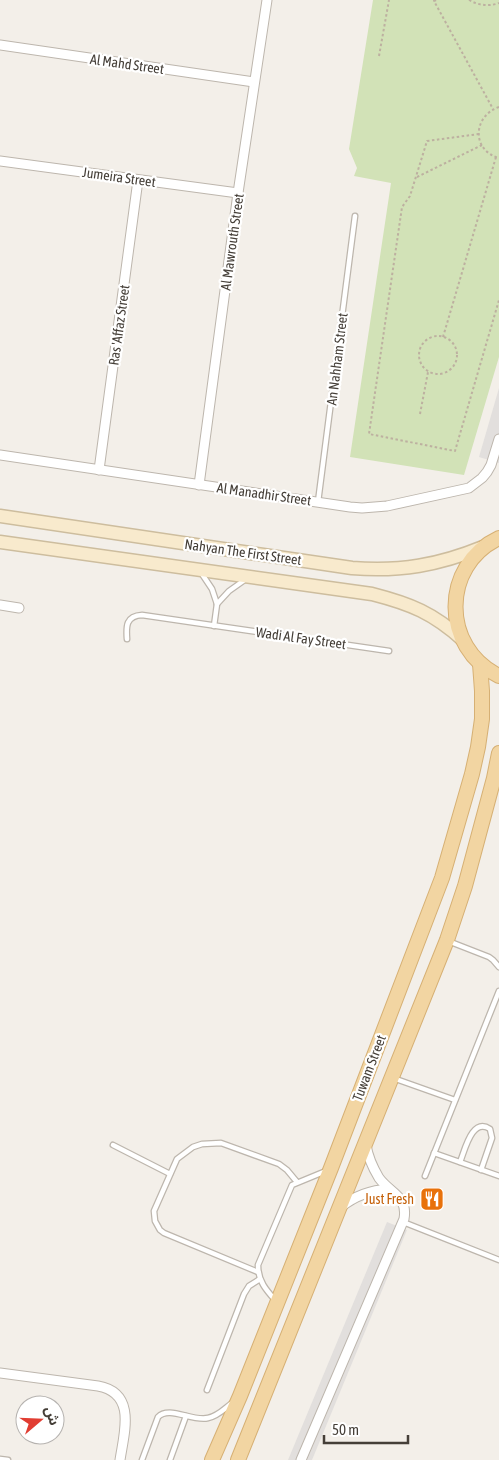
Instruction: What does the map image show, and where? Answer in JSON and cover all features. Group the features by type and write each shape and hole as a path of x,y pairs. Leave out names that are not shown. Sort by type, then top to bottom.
{"main road":[{"name":"Nahyan The First Street","path":"0,516 373,570 433,564 462,556 483,547"},
{"path":"499,538 483,547 466,566 457,590 455,602 456,615 467,648 480,664 499,676"},
{"name":"Nahyan The First Street","path":"0,542 351,591 392,599 412,605 430,614 448,626 463,640"},
{"name":"Tuwam Street","path":"212,1460 240,1396 331,1168 442,878 478,747 482,719 480,664"},
{"name":"Tuwam Street","path":"238,1460 447,940 465,886 499,753"}],"street":[{"name":"Al Mawrouth Street","path":"199,484 238,194 267,0"},
{"name":"Al Mahd Street","path":"0,45 254,82"},
{"name":"Jumeira Street","path":"0,161 238,194"},
{"name":"Ras 'Affaz Street","path":"99,470 138,180"},
{"name":"Al Manadhir Street","path":"0,455 350,507 375,508 469,488 487,472 499,440"},
{"path":"0,605 19,608"},
{"path":"302,1460 406,1211 401,1198 389,1190 374,1169 366,1145"},
{"path":"340,1208 354,1197 362,1194 371,1191 389,1190"},
{"path":"0,1373 104,1387 113,1392 120,1399 125,1409 126,1420 120,1460"}],"lane":[{"name":"An Nahham Street","path":"318,502 355,216"},
{"path":"198,570 208,582 217,604 214,626"},
{"path":"217,604 229,591 244,580 252,577"},
{"name":"Wadi Al Fay Street","path":"127,639 128,623 138,615 389,651"},
{"path":"447,940 489,957 499,967"},
{"path":"425,1176 499,990"},
{"path":"392,1078 455,1100"},
{"path":"460,1162 473,1131 478,1127 484,1126 491,1132 492,1138 481,1170"},
{"path":"258,1272 160,1230 154,1221 154,1211 170,1174 177,1158 184,1152 202,1144 221,1143 278,1164 287,1170 297,1182"},
{"path":"113,1145 170,1174"},
{"path":"434,1153 499,1176"},
{"path":"277,1303 260,1279 258,1265 290,1188 297,1182 312,1178 331,1168"},
{"path":"403,1222 499,1260"},
{"path":"206,1390 244,1294 249,1286 260,1279"},
{"path":"142,1460 158,1417 161,1414 168,1412 203,1419 215,1416 240,1396"},
{"path":"170,1460 186,1416"},
{"path":"0,1459 8,1460"}],"path":[{"path":"379,56 389,0"},
{"path":"436,0 434,1 493,109"},
{"path":"469,0 480,5 499,3"},
{"path":"442,337 498,157 482,146 479,128 484,117 493,109 499,107"},
{"path":"479,134 427,141 410,196 402,206 370,434 455,450 499,300"},
{"path":"416,177 482,146"},
{"path":"437,336 442,337 448,339 457,352 456,363 449,371 439,375 424,369 419,359 420,348 427,340 437,336"},
{"path":"420,414 428,372"}],"green space":[{"path":"373,0 499,0 499,357 464,475 350,457 391,183 354,176 357,168 349,149"}],"shaded area":[{"path":"499,388 499,463 479,457"},
{"path":"387,1222 407,1230 312,1460 288,1460"}],"place":[{"name":"Just Fresh","path":"432,1199"}]}
